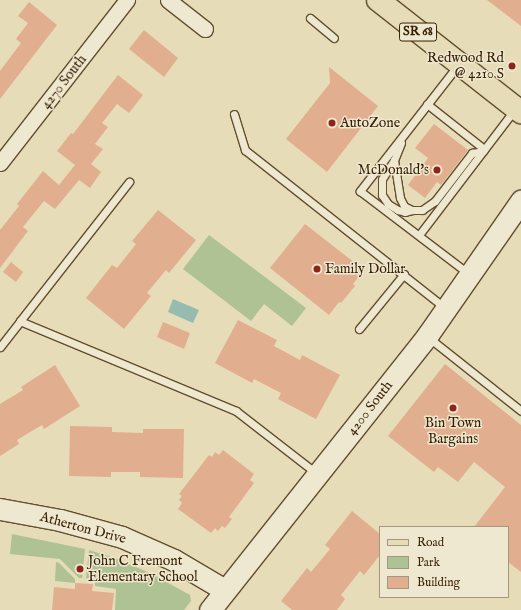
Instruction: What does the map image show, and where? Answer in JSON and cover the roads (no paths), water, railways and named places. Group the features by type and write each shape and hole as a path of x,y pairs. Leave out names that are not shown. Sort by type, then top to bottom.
{"main road":[{"name":"SR 68","path":"378,0 518,110"}],"street":[{"name":"4270 South","path":"0,163 127,0"},
{"path":"168,0 205,29"},
{"name":"4200 South","path":"210,610 427,336 521,201"},
{"name":"Atherton Drive","path":"0,509 67,522 122,537 174,560 225,590"}],"lane":[{"path":"310,18 334,38"},
{"path":"459,64 360,191 419,235 470,276"},
{"path":"427,104 484,150"},
{"path":"419,235 484,150 518,110"},
{"path":"234,114 245,150 447,309"},
{"path":"405,134 394,160 382,179 382,195 388,204 405,212 422,210 435,201 472,153 484,150"},
{"path":"394,160 400,198 404,206 412,210"},
{"path":"0,347 129,182"},
{"path":"359,329 404,274"},
{"path":"20,321 236,411 318,474"},
{"path":"427,336 521,411"}],"water":[{"path":"173,299 199,310 193,323 168,312"}],"place":[{"name":"Redwood Rd @ 4210 S","path":"512,66"},
{"name":"AutoZone","path":"332,123"},
{"name":"McDonald's","path":"437,170"},
{"name":"Family Dollar","path":"317,269"},
{"name":"Bin Town Bargains","path":"453,408"},
{"name":"John C Fremont Elementary School","path":"80,569"}]}
